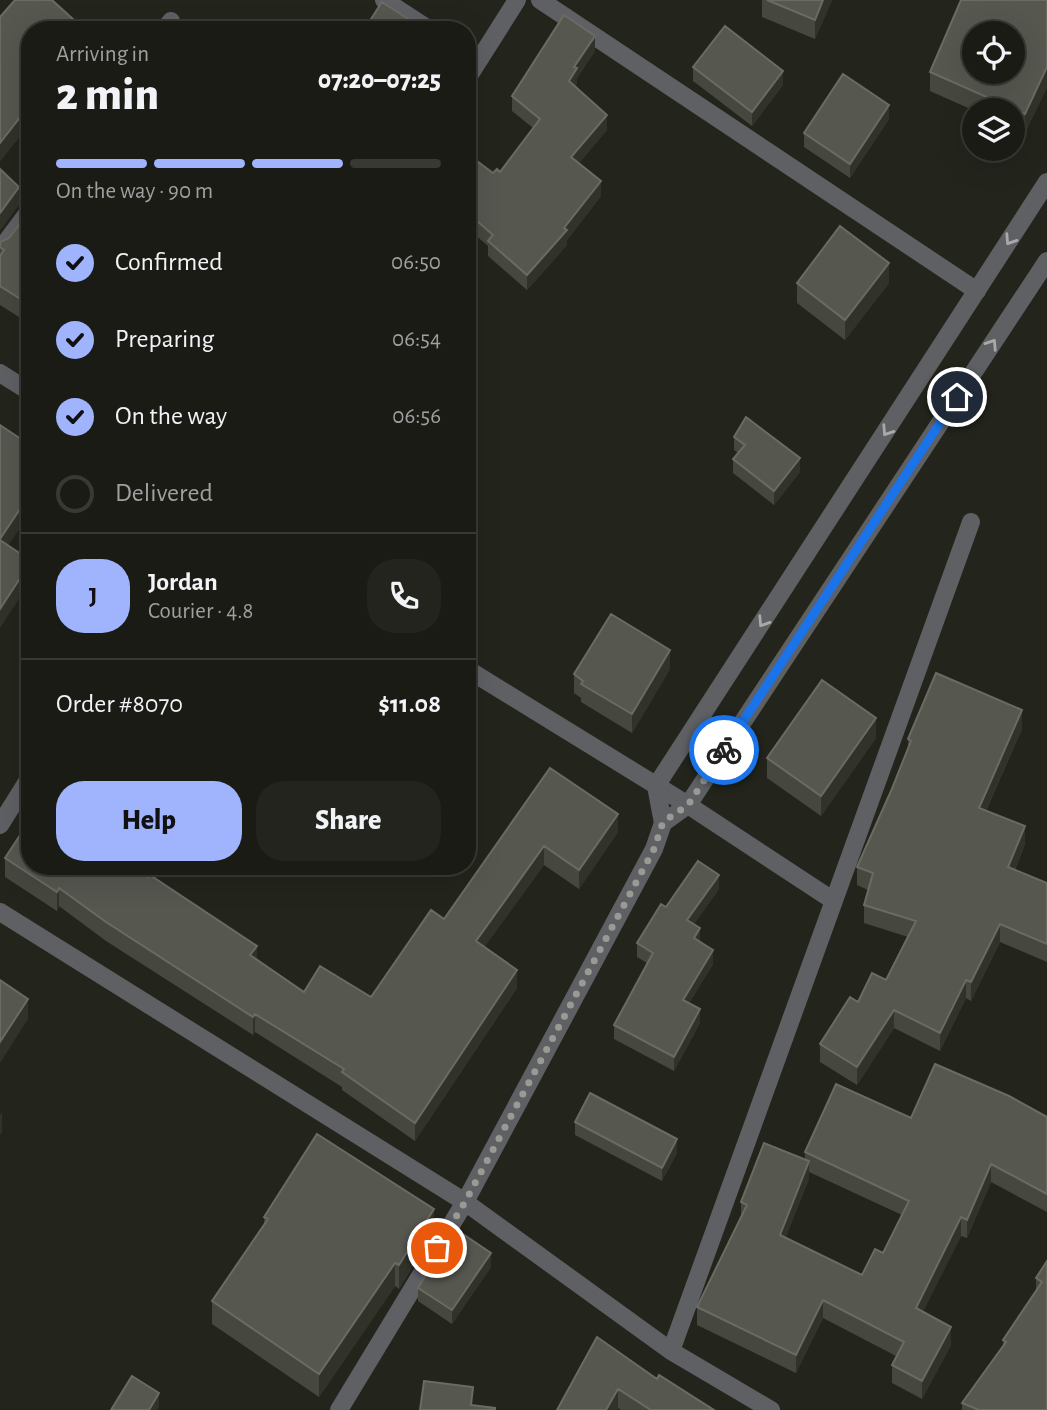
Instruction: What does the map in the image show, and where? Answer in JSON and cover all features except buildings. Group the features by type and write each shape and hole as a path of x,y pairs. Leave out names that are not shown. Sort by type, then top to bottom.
{"street":[{"path":"384,0 416,21"},
{"path":"476,53 517,0"},
{"path":"540,0 977,292"},
{"path":"339,1410 465,1202 654,849 663,822 656,786 1047,182"},
{"path":"0,250 21,222"},
{"path":"663,822 688,805 1047,261"},
{"path":"0,373 21,386"},
{"path":"671,1351 971,522"},
{"path":"476,675 688,805 834,901"},
{"path":"0,825 21,791"},
{"path":"0,912 465,1202 671,1351 771,1410"}],"way so far":[{"path":"437,1248 465,1202 654,849 663,822 688,805 724,750"}],"route":[{"path":"724,750 957,397"}]}
